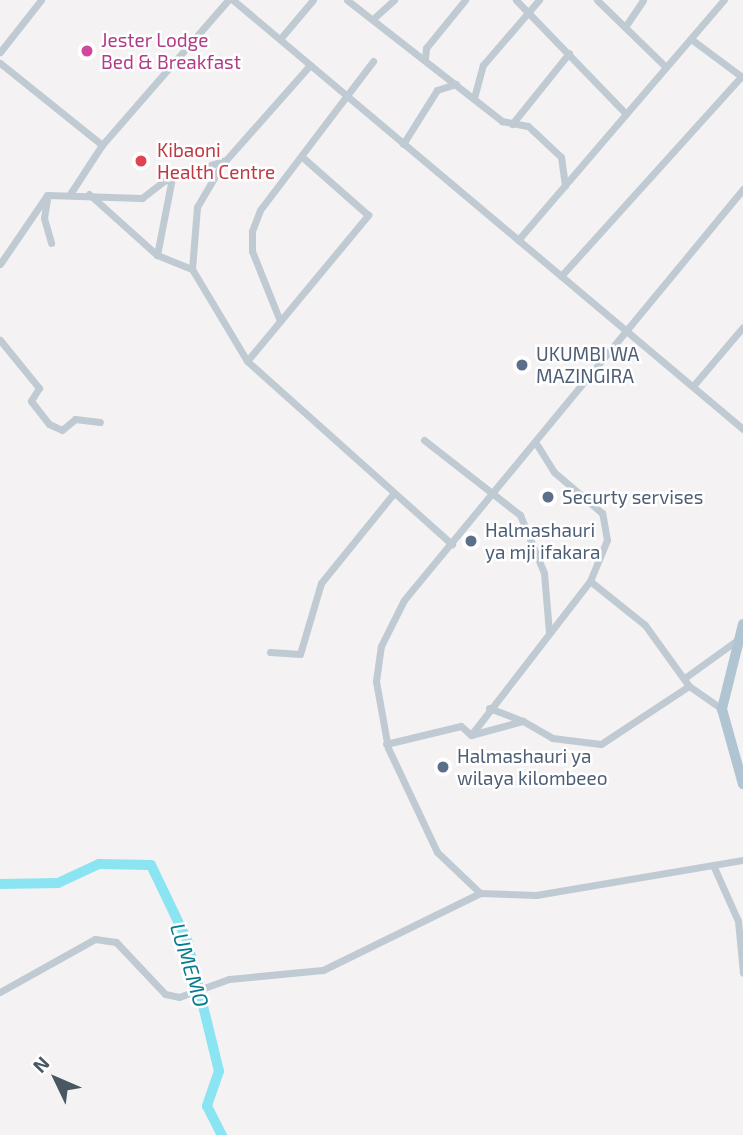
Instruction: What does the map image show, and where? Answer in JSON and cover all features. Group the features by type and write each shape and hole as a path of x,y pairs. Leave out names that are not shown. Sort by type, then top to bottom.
{"main road":[{"path":"743,624 736,641 722,709 743,784"}],"street":[{"path":"0,52 41,0"},
{"path":"70,194 102,145 231,0 743,429"},
{"path":"280,39 311,3 298,0"},
{"path":"347,0 374,18 474,98 512,124 525,125"},
{"path":"374,18 394,0"},
{"path":"425,58 426,48 466,0"},
{"path":"516,0 625,113"},
{"path":"474,98 483,65 539,0"},
{"path":"597,0 666,67"},
{"path":"625,27 643,0"},
{"path":"518,240 724,0"},
{"path":"561,276 742,77 691,39"},
{"path":"512,124 522,115 569,53"},
{"path":"280,321 252,251 252,231 260,209 373,61"},
{"path":"0,64 102,145"},
{"path":"310,65 226,160 198,207 192,269 247,361 452,544"},
{"path":"403,144 437,90 456,83"},
{"path":"522,115 525,125 561,157 565,186"},
{"path":"247,361 368,215 302,156"},
{"path":"47,195 89,194 142,198 172,178 226,160"},
{"path":"157,255 172,178"},
{"path":"480,893 437,852 386,744 376,681 381,646 404,600 537,445 743,189"},
{"path":"89,194 157,255 192,269"},
{"path":"47,195 44,218 51,243"},
{"path":"0,264 47,195"},
{"path":"693,386 743,327"},
{"path":"0,340 39,388 31,401 49,425 62,430 75,419 100,422"},
{"path":"424,440 492,497 512,504 528,532 544,573 549,632"},
{"path":"471,735 489,708 590,581 607,540 602,513 554,472 537,445"},
{"path":"270,652 300,654 321,583 394,493"},
{"path":"590,581 659,638 686,677 689,686 722,709"},
{"path":"686,677 736,641"},
{"path":"489,708 523,721 552,738 601,744 689,686"},
{"path":"471,735 523,721"},
{"path":"386,744 461,726 471,735"},
{"path":"0,992 95,939 116,942 165,994 179,997 229,979 323,970 480,893 536,895 743,860"},
{"path":"713,865 738,921 743,973"}],"waterway":[{"name":"LUMEMO","path":"0,884 58,883 99,864 151,865 187,940 219,1071 207,1106 222,1135"}],"place":[{"name":"Jester Lodge Bed & Breakfast","path":"87,51"},
{"name":"Kibaoni Health Centre","path":"141,161"},
{"name":"UKUMBI WA MAZINGIRA","path":"522,365"},
{"name":"Securty servises","path":"548,497"},
{"name":"Halmashauri ya mji ifakara","path":"471,541"},
{"name":"Halmashauri ya wilaya kilombeeo","path":"443,767"}]}
